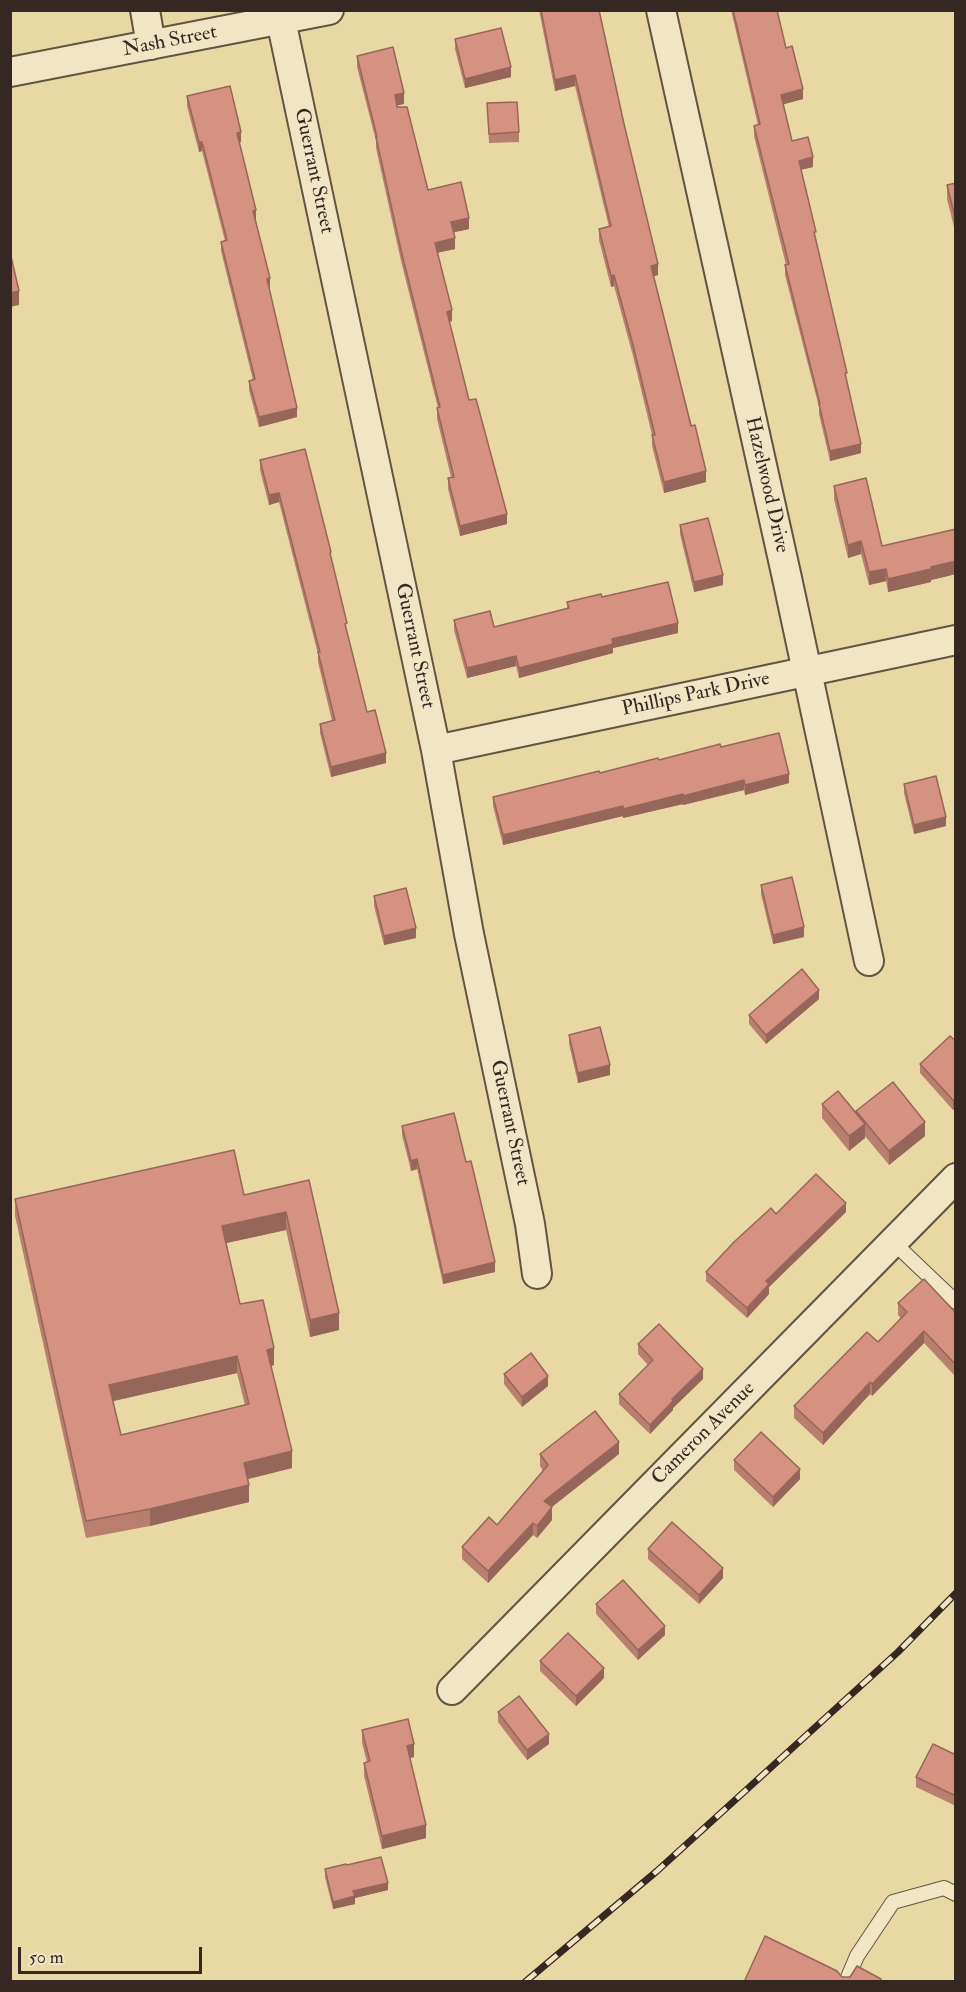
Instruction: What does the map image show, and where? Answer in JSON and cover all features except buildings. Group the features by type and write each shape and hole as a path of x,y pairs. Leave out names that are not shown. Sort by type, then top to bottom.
{"street":[{"path":"146,10 151,45"},
{"name":"Nash Street","path":"10,72 329,10"},
{"name":"Hazelwood Drive","path":"661,10 869,961"},
{"name":"Guerrant Street","path":"281,20 436,750 469,934 530,1224 537,1274"},
{"name":"Phillips Park Drive","path":"436,750 956,640"},
{"name":"Cameron Avenue","path":"452,1690 956,1178"}],"lane":[{"path":"893,1242 956,1302"},
{"path":"846,1982 857,1956 893,1902 944,1888 956,1894"}],"railway":[{"path":"525,1982 657,1871 898,1652 956,1593"}]}
